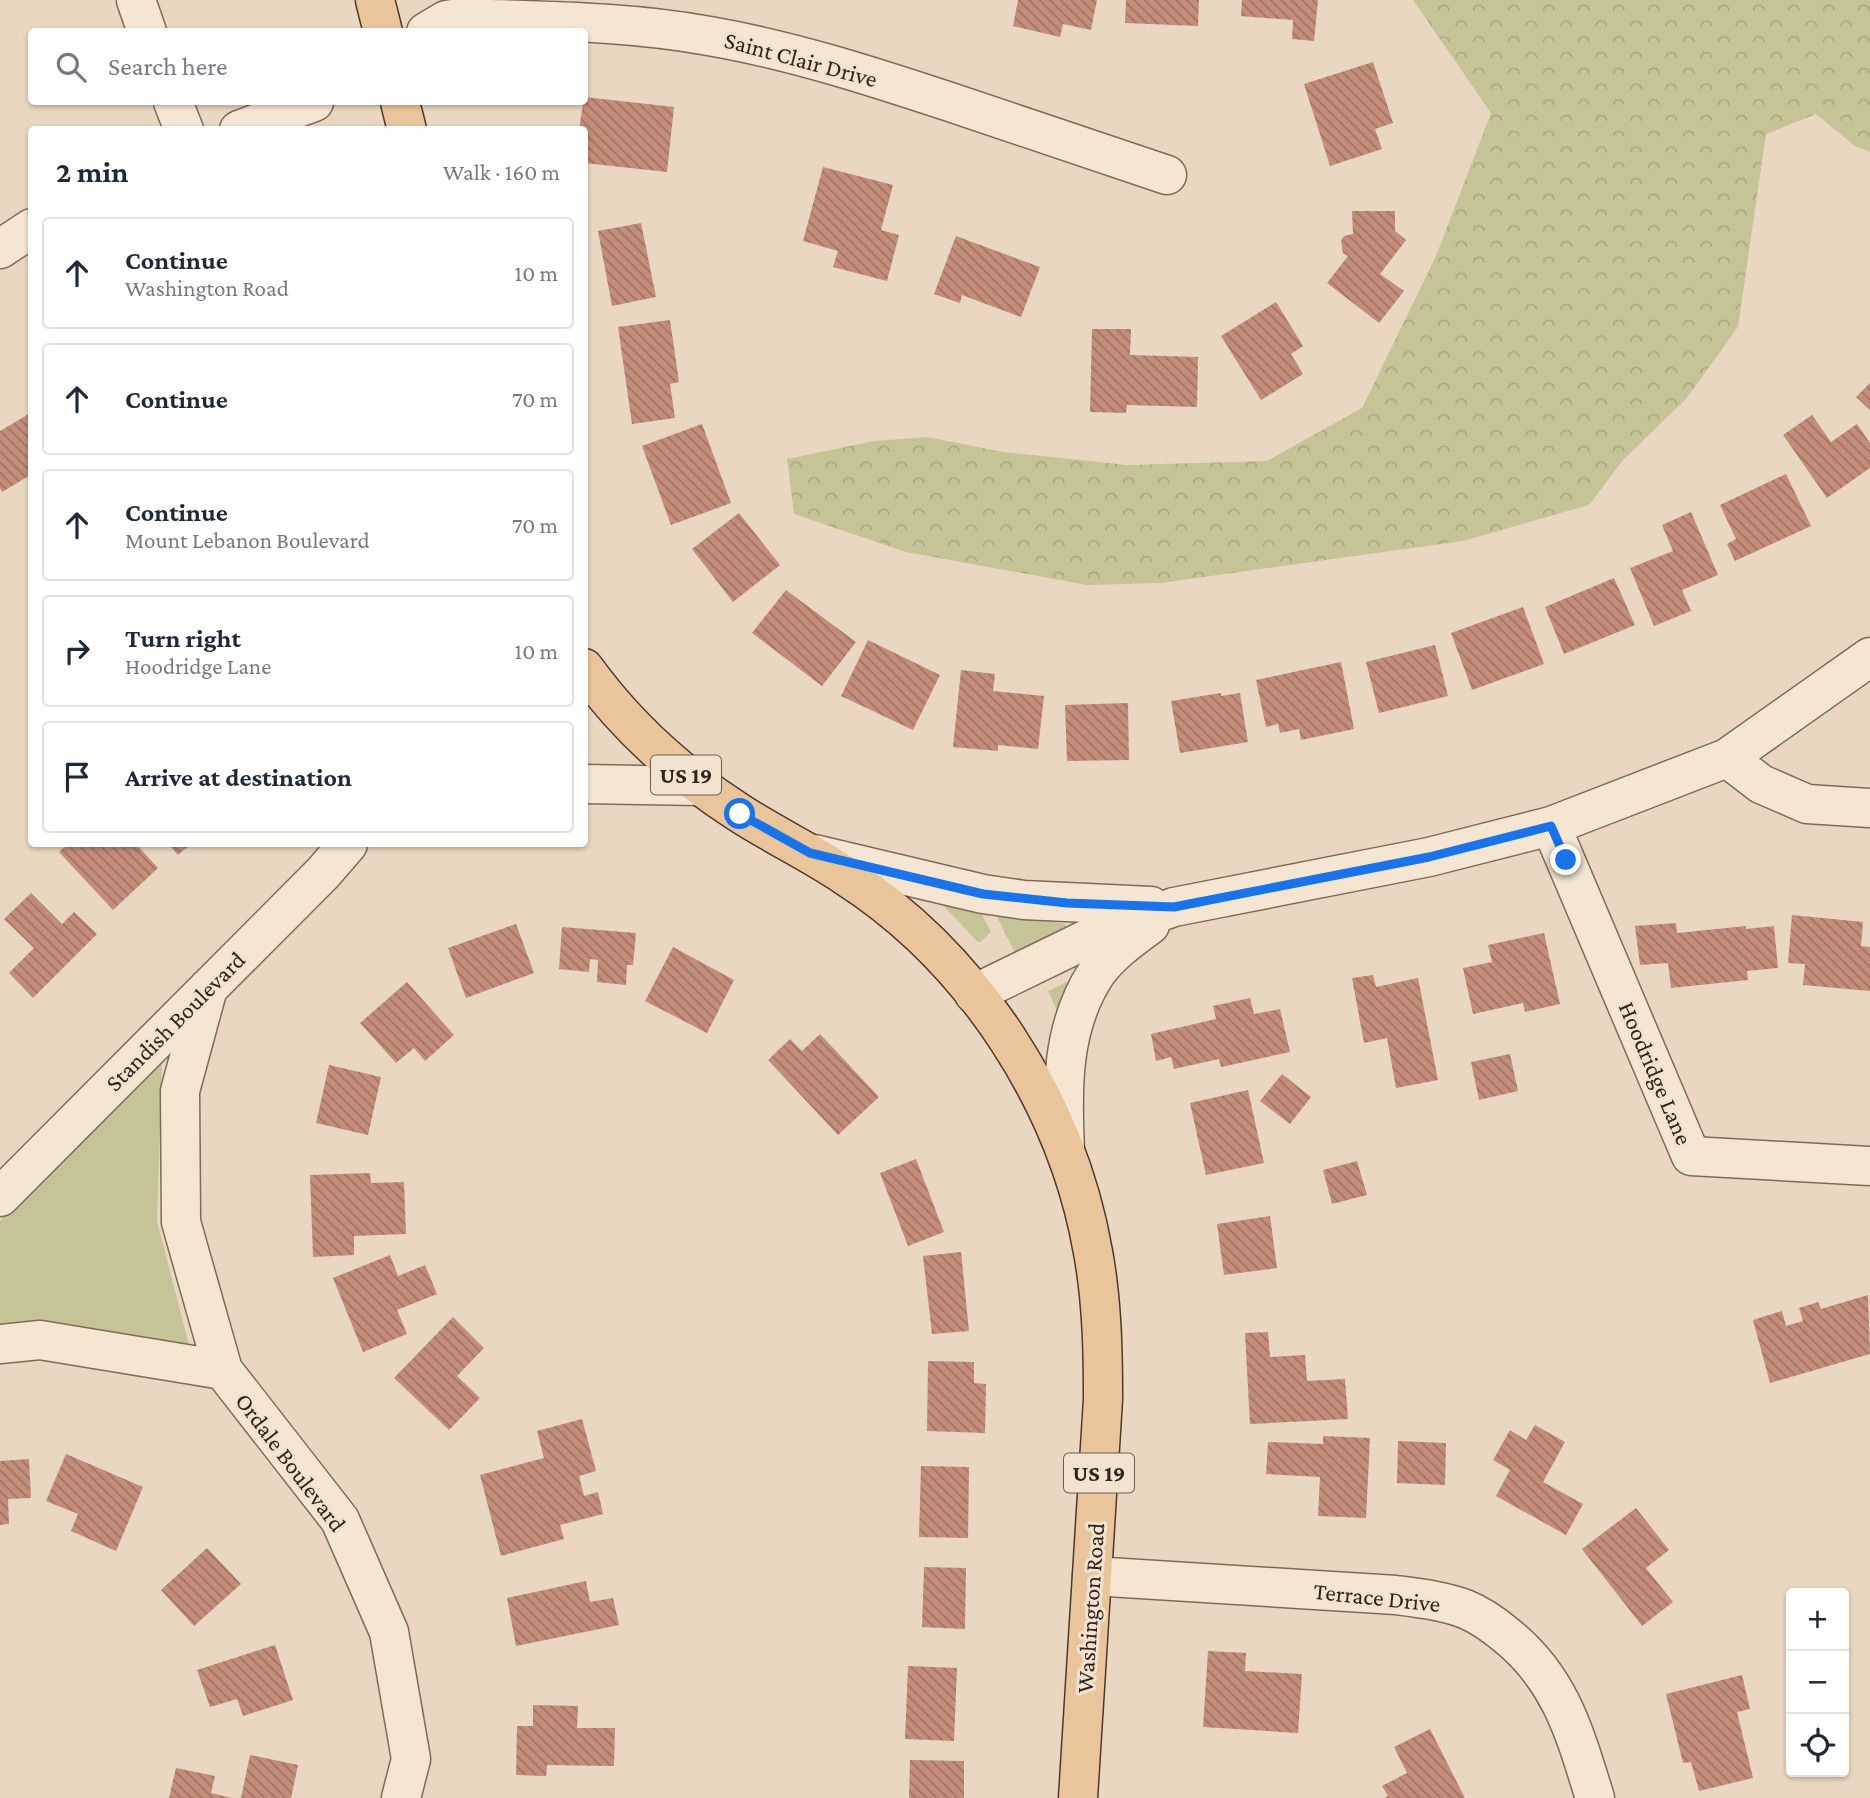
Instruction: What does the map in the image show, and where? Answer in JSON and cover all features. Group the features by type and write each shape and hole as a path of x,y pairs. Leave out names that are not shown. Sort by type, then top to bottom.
{"main road":[{"path":"375,0 382,28"},
{"path":"401,105 406,126"},
{"name":"Washington Road","path":"588,673 628,721 699,786 740,814 849,878 922,936 974,994 1023,1065 1046,1107 1065,1152 1093,1250 1103,1347 1103,1399 1078,1798"}],"street":[{"path":"136,0 146,28"},
{"name":"Saint Clair Drive","path":"433,28 446,20 460,18 648,27 710,36 872,76 1167,175"},
{"path":"174,105 182,126"},
{"path":"250,126 306,105"},
{"path":"0,249 28,231"},
{"path":"974,994 1091,937 1174,907 1429,857 1551,826 1727,758 1870,657"},
{"path":"1727,758 1761,784 1807,804 1870,808"},
{"path":"588,784 699,786"},
{"name":"Hoodridge Lane","path":"1551,826 1691,1156 1870,1166"},
{"name":"Standish Boulevard","path":"0,1197 323,873 345,847"},
{"path":"323,873 362,847"},
{"path":"810,853 983,894 1067,903 1174,907"},
{"path":"1065,1152 1062,1090 1065,1058 1072,1027 1083,999 1098,971 1121,947 1174,907"},
{"name":"Ordale Boulevard","path":"208,988 180,1091 181,1222 223,1370 340,1520 389,1632 411,1759 401,1798"},
{"name":"Ordale Boulevard","path":"0,1345 40,1340 223,1370"},
{"name":"Terrace Drive","path":"1092,1576 1396,1595 1433,1600 1466,1609 1495,1626 1523,1648 1546,1675 1565,1707 1595,1798"}],"green space":[{"path":"1413,0 1870,0 1870,152 1855,146 1816,114 1766,134 1738,327 1686,399 1623,460 1589,505 1463,541 1161,583 1087,585 906,552 794,514 787,459 874,441 927,437 1003,452 1127,465 1267,461 1362,408 1436,256 1491,113"},
{"path":"939,901 980,911 991,932 979,943"},
{"path":"995,913 1065,924 1067,929 1015,953"},
{"path":"1092,970 1059,1015 1048,991"},
{"path":"162,1062 157,1221 192,1357 37,1320 0,1324 0,1221"}],"building":[{"path":"1018,0 1097,0 1091,30 1063,24 1060,37 1013,26"},
{"path":"1126,0 1199,0 1198,26 1125,23"},
{"path":"1242,0 1318,0 1314,41 1292,39 1293,20 1241,16"},
{"path":"1373,62 1393,123 1375,129 1382,149 1330,166 1304,84"},
{"path":"588,97 674,107 667,172 588,163 588,126 580,126 583,105 588,105"},
{"path":"823,167 893,185 881,230 899,235 887,281 833,267 838,251 803,241"},
{"path":"1352,211 1395,211 1395,231 1406,240 1380,274 1404,291 1379,323 1327,283 1348,256 1343,253 1341,241 1344,236 1353,234"},
{"path":"641,223 656,297 612,306 598,231"},
{"path":"956,236 1040,267 1021,317 962,295 960,303 934,294"},
{"path":"1276,302 1303,346 1291,354 1303,374 1261,400 1221,336"},
{"path":"670,320 679,382 670,384 675,418 632,424 618,327"},
{"path":"1092,329 1131,329 1130,355 1198,357 1197,407 1127,405 1126,413 1090,412"},
{"path":"1870,383 1870,410 1856,397"},
{"path":"28,414 28,476 2,492 0,488 0,431"},
{"path":"1812,415 1831,442 1857,424 1870,443 1870,468 1827,498 1783,435"},
{"path":"702,424 731,503 671,525 642,446"},
{"path":"1786,474 1811,526 1735,561 1727,544 1736,539 1720,505"},
{"path":"1691,512 1718,575 1682,590 1691,611 1654,626 1630,568 1673,551 1662,525"},
{"path":"739,513 780,565 733,602 692,549"},
{"path":"1614,578 1635,625 1564,654 1545,607"},
{"path":"786,590 856,642 822,686 752,633"},
{"path":"1523,607 1544,664 1472,690 1451,633"},
{"path":"868,640 940,675 913,730 841,696"},
{"path":"1435,645 1448,696 1379,713 1366,662"},
{"path":"1341,662 1354,729 1301,740 1299,729 1280,733 1278,724 1266,727 1256,680"},
{"path":"961,670 995,674 993,691 1044,696 1038,749 998,745 998,751 953,747"},
{"path":"1221,693 1221,696 1240,693 1248,742 1180,753 1171,701"},
{"path":"1128,703 1129,760 1067,761 1065,705"},
{"path":"65,847 139,847 158,868 113,910 59,852"},
{"path":"171,847 187,847 178,855"},
{"path":"31,893 62,924 74,912 97,934 33,998 9,973 34,948 4,919"},
{"path":"1792,915 1863,922 1861,946 1870,947 1870,991 1803,985 1805,964 1788,963"},
{"path":"1676,923 1677,933 1774,926 1778,968 1747,971 1748,980 1671,988 1668,963 1640,965 1635,926"},
{"path":"516,924 534,973 466,998 448,948"},
{"path":"562,927 636,933 633,965 627,965 626,985 597,982 598,960 590,959 589,972 559,969"},
{"path":"1544,933 1560,1004 1525,1012 1523,1003 1473,1014 1463,968 1492,962 1488,945"},
{"path":"673,947 734,980 707,1033 645,1001"},
{"path":"1373,975 1376,987 1418,978 1438,1080 1396,1088 1387,1038 1364,1043 1352,978"},
{"path":"407,982 454,1035 425,1061 414,1048 396,1063 360,1023"},
{"path":"1250,998 1254,1014 1280,1009 1290,1052 1221,1067 1219,1059 1174,1069 1171,1057 1156,1061 1151,1034 1216,1019 1213,1006"},
{"path":"820,1034 879,1097 838,1135 768,1060 790,1039 802,1051"},
{"path":"1510,1054 1518,1091 1479,1100 1471,1062"},
{"path":"329,1065 381,1077 368,1135 316,1123"},
{"path":"1282,1074 1311,1097 1290,1124 1260,1101"},
{"path":"1248,1090 1264,1163 1206,1175 1190,1103"},
{"path":"916,1159 944,1232 908,1246 880,1173"},
{"path":"1357,1161 1367,1195 1332,1204 1323,1170"},
{"path":"370,1173 371,1183 404,1182 406,1234 354,1236 354,1255 313,1257 310,1175"},
{"path":"1270,1216 1277,1268 1224,1275 1217,1224"},
{"path":"961,1252 969,1331 932,1334 923,1256"},
{"path":"390,1255 398,1276 425,1265 437,1294 397,1310 407,1334 363,1352 333,1278"},
{"path":"1868,1295 1870,1354 1770,1383 1753,1320 1782,1311 1786,1326 1803,1321 1799,1308 1818,1302 1821,1309"},
{"path":"453,1317 484,1348 457,1376 480,1398 449,1430 394,1378"},
{"path":"1268,1332 1270,1357 1305,1355 1307,1381 1345,1379 1348,1419 1250,1424 1245,1333"},
{"path":"928,1361 974,1362 974,1383 986,1384 985,1433 927,1431"},
{"path":"582,1419 596,1471 579,1476 584,1496 598,1492 603,1514 560,1525 564,1539 501,1556 480,1475 544,1458 537,1431"},
{"path":"1535,1425 1565,1442 1543,1482 1583,1504 1566,1535 1496,1496 1510,1470 1493,1460 1510,1430 1526,1440"},
{"path":"1323,1436 1370,1438 1366,1518 1318,1516 1320,1477 1266,1474 1268,1442 1323,1444"},
{"path":"1398,1441 1446,1443 1445,1485 1397,1483"},
{"path":"66,1454 143,1487 116,1551 71,1531 78,1514 46,1501"},
{"path":"29,1459 31,1498 8,1499 9,1524 0,1525 0,1461"},
{"path":"921,1466 969,1467 968,1538 919,1537"},
{"path":"1636,1508 1669,1550 1646,1568 1673,1602 1642,1626 1582,1549"},
{"path":"207,1548 241,1584 194,1626 161,1590"},
{"path":"924,1567 966,1568 965,1629 922,1627"},
{"path":"586,1581 590,1602 613,1598 619,1625 516,1646 507,1598"},
{"path":"275,1645 293,1700 243,1716 237,1699 210,1707 197,1670"},
{"path":"1208,1651 1246,1653 1245,1671 1302,1674 1298,1733 1203,1727"},
{"path":"908,1666 957,1668 954,1741 905,1739"},
{"path":"1742,1675 1750,1709 1737,1712 1753,1778 1699,1791 1691,1762 1683,1763 1666,1694"},
{"path":"533,1705 578,1706 577,1728 615,1728 614,1766 547,1765 546,1776 516,1775 517,1726 533,1726"},
{"path":"1430,1729 1465,1798 1384,1798 1388,1796 1382,1786 1407,1773 1394,1747"},
{"path":"250,1755 298,1765 291,1798 241,1798"},
{"path":"910,1760 964,1761 964,1798 909,1798"},
{"path":"176,1768 215,1776 211,1793 232,1798 169,1798"}],"route":[{"path":"740,814 810,853 983,894 1067,903 1174,907 1429,857 1551,826 1566,860"}]}
